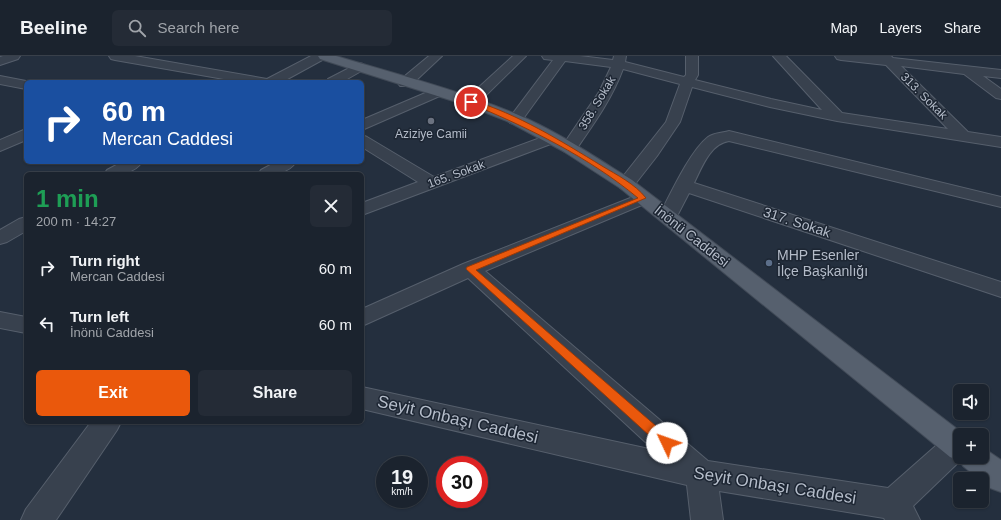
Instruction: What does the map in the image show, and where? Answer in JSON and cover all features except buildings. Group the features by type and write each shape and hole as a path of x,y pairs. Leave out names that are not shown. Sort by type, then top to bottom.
{"main road":[{"name":"İnönü Caddesi","path":"324,56 471,102 515,120 569,148 626,184 668,216 953,442"},
{"name":"İnönü Caddesi","path":"982,464 1001,478"}],"street":[{"path":"0,61 14,56"},
{"path":"115,56 252,80"},
{"path":"276,80 320,56"},
{"path":"404,82 436,56"},
{"path":"471,102 520,56"},
{"path":"626,184 673,122 687,82 692,75 692,56"},
{"path":"780,56 837,117"},
{"path":"841,56 886,58 1001,74"},
{"path":"950,56 966,70 1001,95"},
{"path":"515,120 554,57 620,60 687,82 770,103 837,117 1001,142"},
{"name":"313. Sokak","path":"886,58 963,136"},
{"name":"358. Sokak","path":"569,148 602,99 620,60"},
{"path":"336,80 359,67"},
{"path":"0,80 24,85"},
{"path":"364,125 437,92"},
{"path":"0,146 24,135"},
{"path":"668,216 683,185 707,147 714,139 729,136 1001,202"},
{"name":"165. Sokak","path":"364,208 551,139"},
{"path":"364,141 432,182"},
{"path":"116,172 130,164"},
{"path":"270,172 284,164"},
{"name":"317. Sokak","path":"683,185 1001,290"},
{"path":"364,317 470,269 643,198"},
{"path":"0,238 24,224"},
{"path":"470,269 701,474 707,520"},
{"path":"0,320 24,325"},
{"name":"Seyit Onbaşı Caddesi","path":"364,398 701,474 898,512 953,460"},
{"path":"37,520 106,424"}],"place":[{"name":"Aziziye Camii","path":"431,121"},
{"name":"MHP Esenler İlçe Başkanlığı","path":"769,263"}],"route":[{"path":"471,102 512,118 569,148 626,184 643,198 470,269 667,443"}]}
